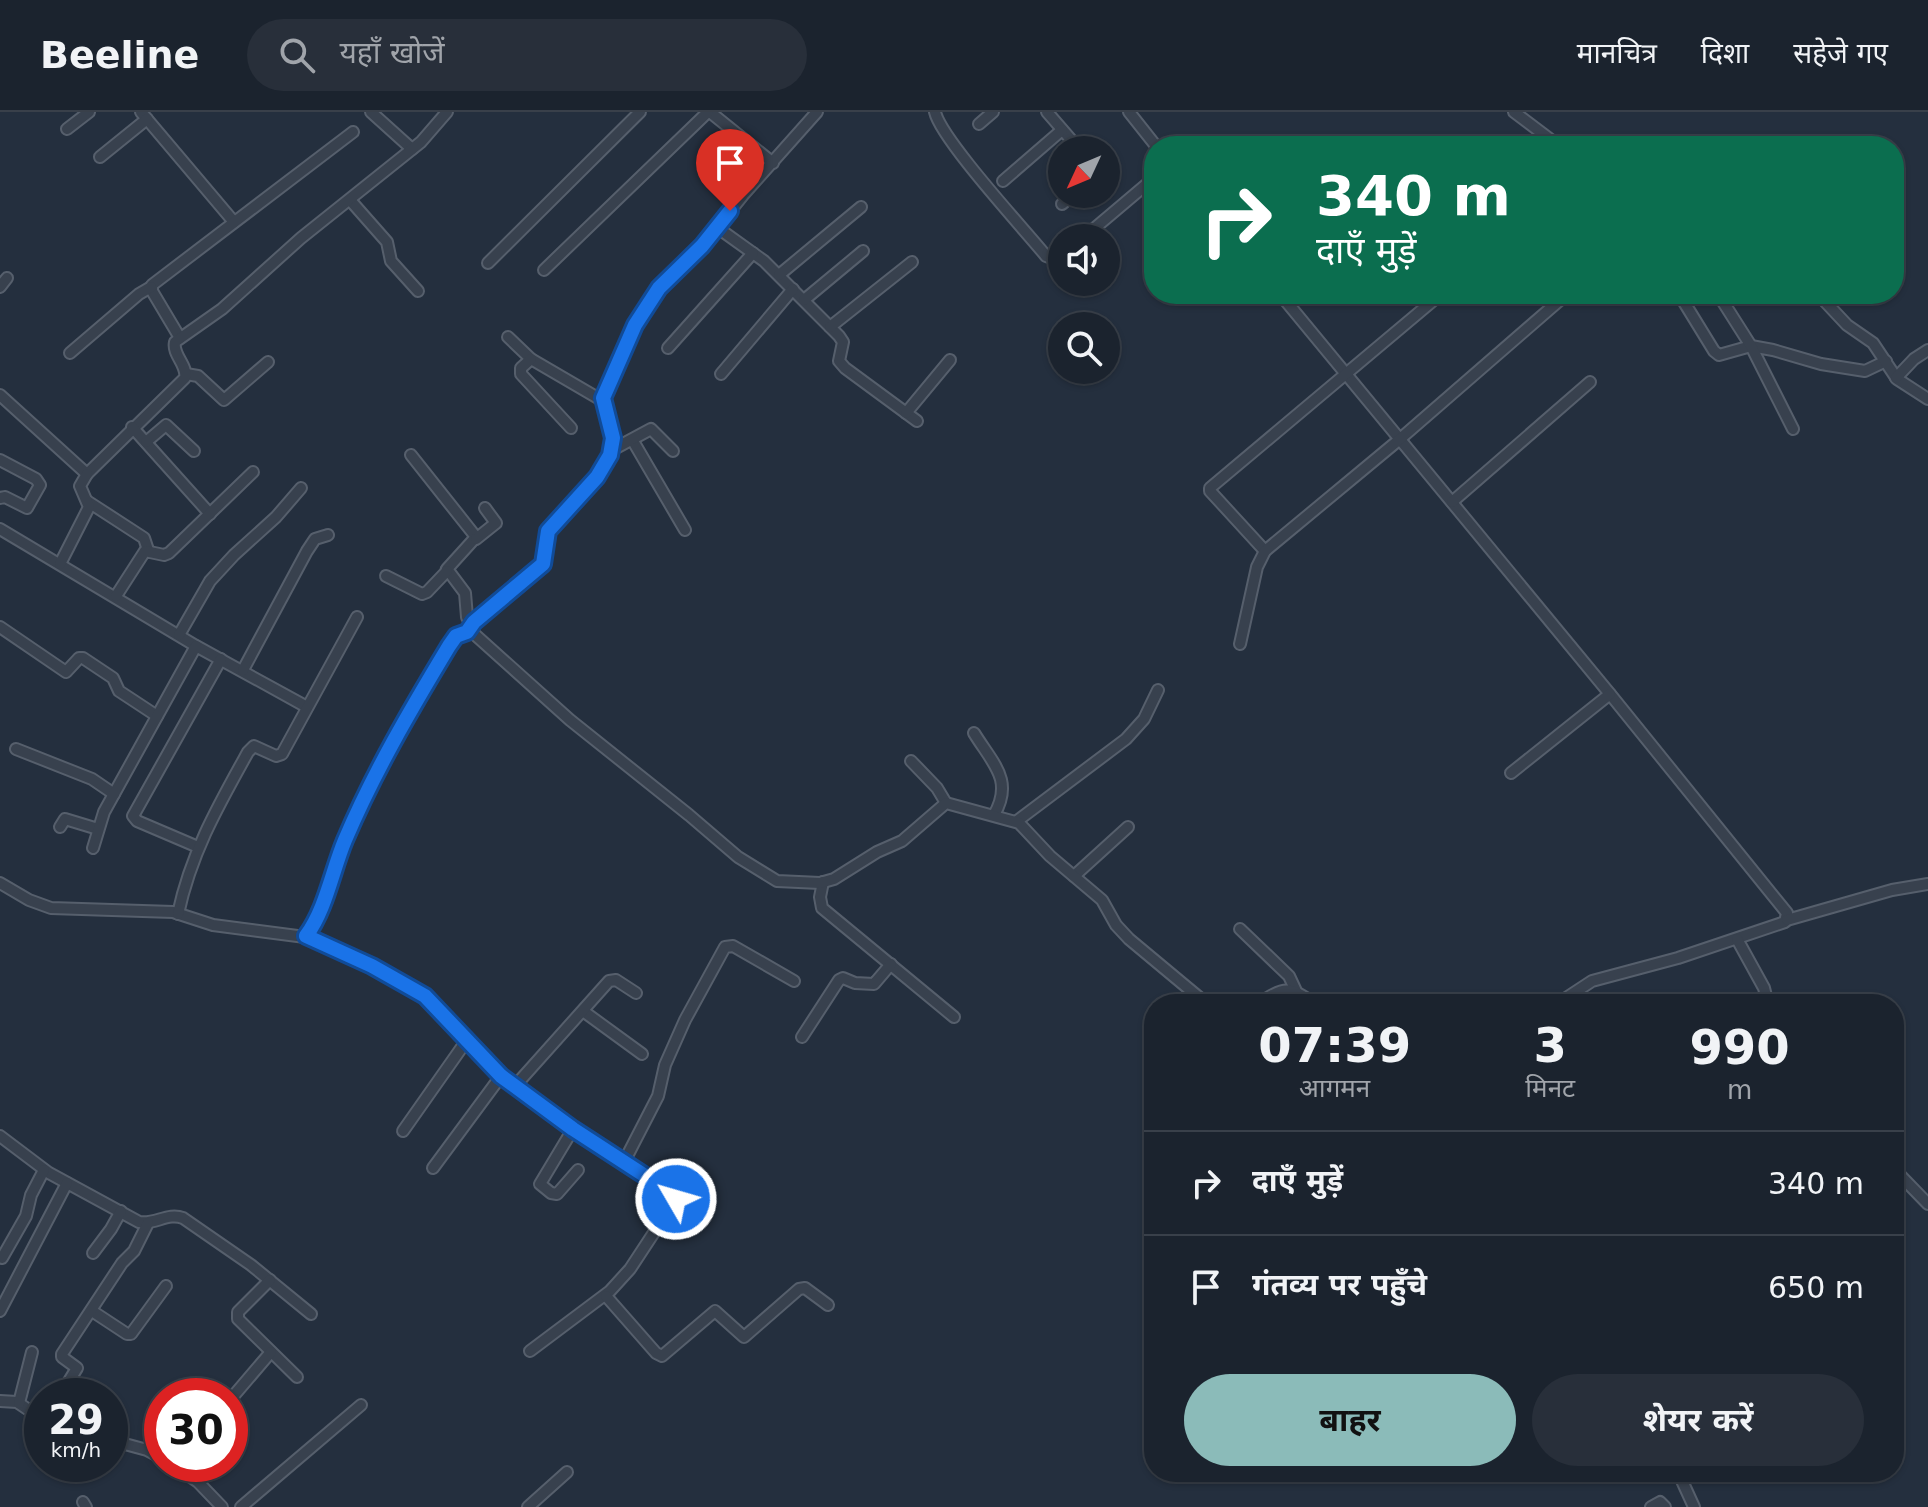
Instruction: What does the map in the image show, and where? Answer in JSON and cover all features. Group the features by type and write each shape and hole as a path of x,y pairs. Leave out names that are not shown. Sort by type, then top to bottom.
{"street":[{"path":"67,129 89,112"},
{"path":"371,112 412,149"},
{"path":"60,564 87,513 87,501 80,486 87,474 132,427 183,382 186,374 173,345 222,309 301,238 412,149 447,112"},
{"path":"488,263 640,112"},
{"path":"544,270 709,112 773,163"},
{"path":"935,112 938,122 960,152 1048,257"},
{"path":"979,124 993,112"},
{"path":"1047,112 1067,136"},
{"path":"1129,112 1148,136"},
{"path":"1514,112 1546,136"},
{"path":"306,936 320,909 346,839 394,739 449,646 456,636 543,564 548,531 597,477 612,450 612,430 603,401 644,308 718,228 813,114"},
{"path":"100,157 144,116 234,222"},
{"path":"1003,181 1062,130"},
{"path":"70,353 139,294 353,132"},
{"path":"1100,224 1144,186"},
{"path":"350,200 389,244 391,261 418,291"},
{"path":"779,275 861,207"},
{"path":"718,228 779,275 830,327 843,342 839,357 841,364 917,421"},
{"path":"804,300 863,251"},
{"path":"668,348 753,253"},
{"path":"830,327 912,262"},
{"path":"151,287 180,338"},
{"path":"721,374 793,289"},
{"path":"1288,304 1610,694 1787,913 1787,920"},
{"path":"1265,551 1210,488 1429,304"},
{"path":"1240,644 1257,567 1265,551 1555,304"},
{"path":"1685,304 1715,353 1724,355 1751,346 1821,364 1862,370 1886,361"},
{"path":"1724,304 1751,346 1793,429"},
{"path":"1827,304 1847,325 1873,343 1896,378 1928,399"},
{"path":"508,337 531,359 603,401"},
{"path":"1896,378 1928,350"},
{"path":"531,359 521,368 521,374 571,428"},
{"path":"906,413 950,360"},
{"path":"186,374 198,376 224,400 268,362"},
{"path":"1452,502 1590,382"},
{"path":"0,395 87,474"},
{"path":"146,442 166,425 194,451"},
{"path":"132,427 210,514"},
{"path":"612,450 653,429 673,451"},
{"path":"633,441 685,530"},
{"path":"411,455 476,539"},
{"path":"0,460 36,479 40,485 27,508 5,497 0,498"},
{"path":"148,550 164,555 169,553 253,472"},
{"path":"179,635 210,581 276,517 301,488"},
{"path":"87,501 144,538 148,550"},
{"path":"386,576 422,594 496,523 485,508"},
{"path":"0,529 196,646 307,707"},
{"path":"243,670 307,551 315,539 328,535"},
{"path":"116,596 148,550"},
{"path":"447,571 465,593 469,628 570,720 751,866 777,881 823,882 834,879 877,852 902,841 946,803"},
{"path":"178,914 186,877 198,847 250,748 258,747 276,756 282,754 357,617"},
{"path":"0,627 63,671 69,671 77,660 83,658 113,678 119,691 157,716"},
{"path":"93,848 114,794 196,646"},
{"path":"198,847 137,821 133,816 221,659"},
{"path":"1017,821 1126,739 1144,719 1158,690"},
{"path":"1511,773 1610,694"},
{"path":"974,733 1004,787 1003,799 994,815"},
{"path":"16,749 92,779 114,794"},
{"path":"911,761 928,777 946,803 1017,821 1050,856 1102,900 1116,925 1129,939 1195,994"},
{"path":"60,827 65,819 98,829"},
{"path":"1074,876 1128,827"},
{"path":"823,882 820,897 822,908 954,1017"},
{"path":"0,883 29,900 51,908 178,914 213,925 302,938 306,936 372,966 425,996 501,1076 573,1129 673,1194 676,1199 630,1269 606,1296 530,1351"},
{"path":"1572,994 1592,981 1737,939 1787,920 1892,890 1928,884"},
{"path":"1240,929 1289,976 1300,994"},
{"path":"1737,939 1766,994"},
{"path":"624,1162 658,1096 665,1065 685,1020 725,947 733,946 794,981"},
{"path":"802,1037 839,980 843,978 855,983 874,984 891,964"},
{"path":"515,1086 612,979 636,993"},
{"path":"1276,994 1296,991"},
{"path":"583,1011 642,1054"},
{"path":"403,1131 467,1040"},
{"path":"433,1168 501,1076"},
{"path":"573,1129 540,1184 557,1194 578,1170"},
{"path":"0,1136 44,1170 139,1222 178,1216 270,1280 311,1314"},
{"path":"2,1258 27,1213 31,1195 44,1170"},
{"path":"1904,1179 1928,1204"},
{"path":"0,1311 67,1183"},
{"path":"93,1253 121,1211"},
{"path":"71,1378 77,1368 61,1356 122,1263 134,1251 148,1223"},
{"path":"270,1280 237,1316 297,1377"},
{"path":"92,1311 131,1334 166,1286"},
{"path":"606,1296 662,1356 715,1311 744,1337 799,1289 808,1290 828,1305"},
{"path":"20,1400 32,1352"},
{"path":"248,1379 271,1352"},
{"path":"0,1401 20,1400 24,1403"},
{"path":"241,1507 361,1405"},
{"path":"528,1507 567,1472"},
{"path":"198,1482 222,1507"},
{"path":"1683,1482 1694,1507"},
{"path":"1651,1507 1660,1502 1665,1507"}],"route":[{"path":"676,1199 501,1076 425,996 372,966 306,936 320,909 346,839 394,739 449,646 456,636 467,632 474,622 543,564 548,531 597,477 610,455 613,438 603,398 644,308 659,288 720,226 730,211"}]}
